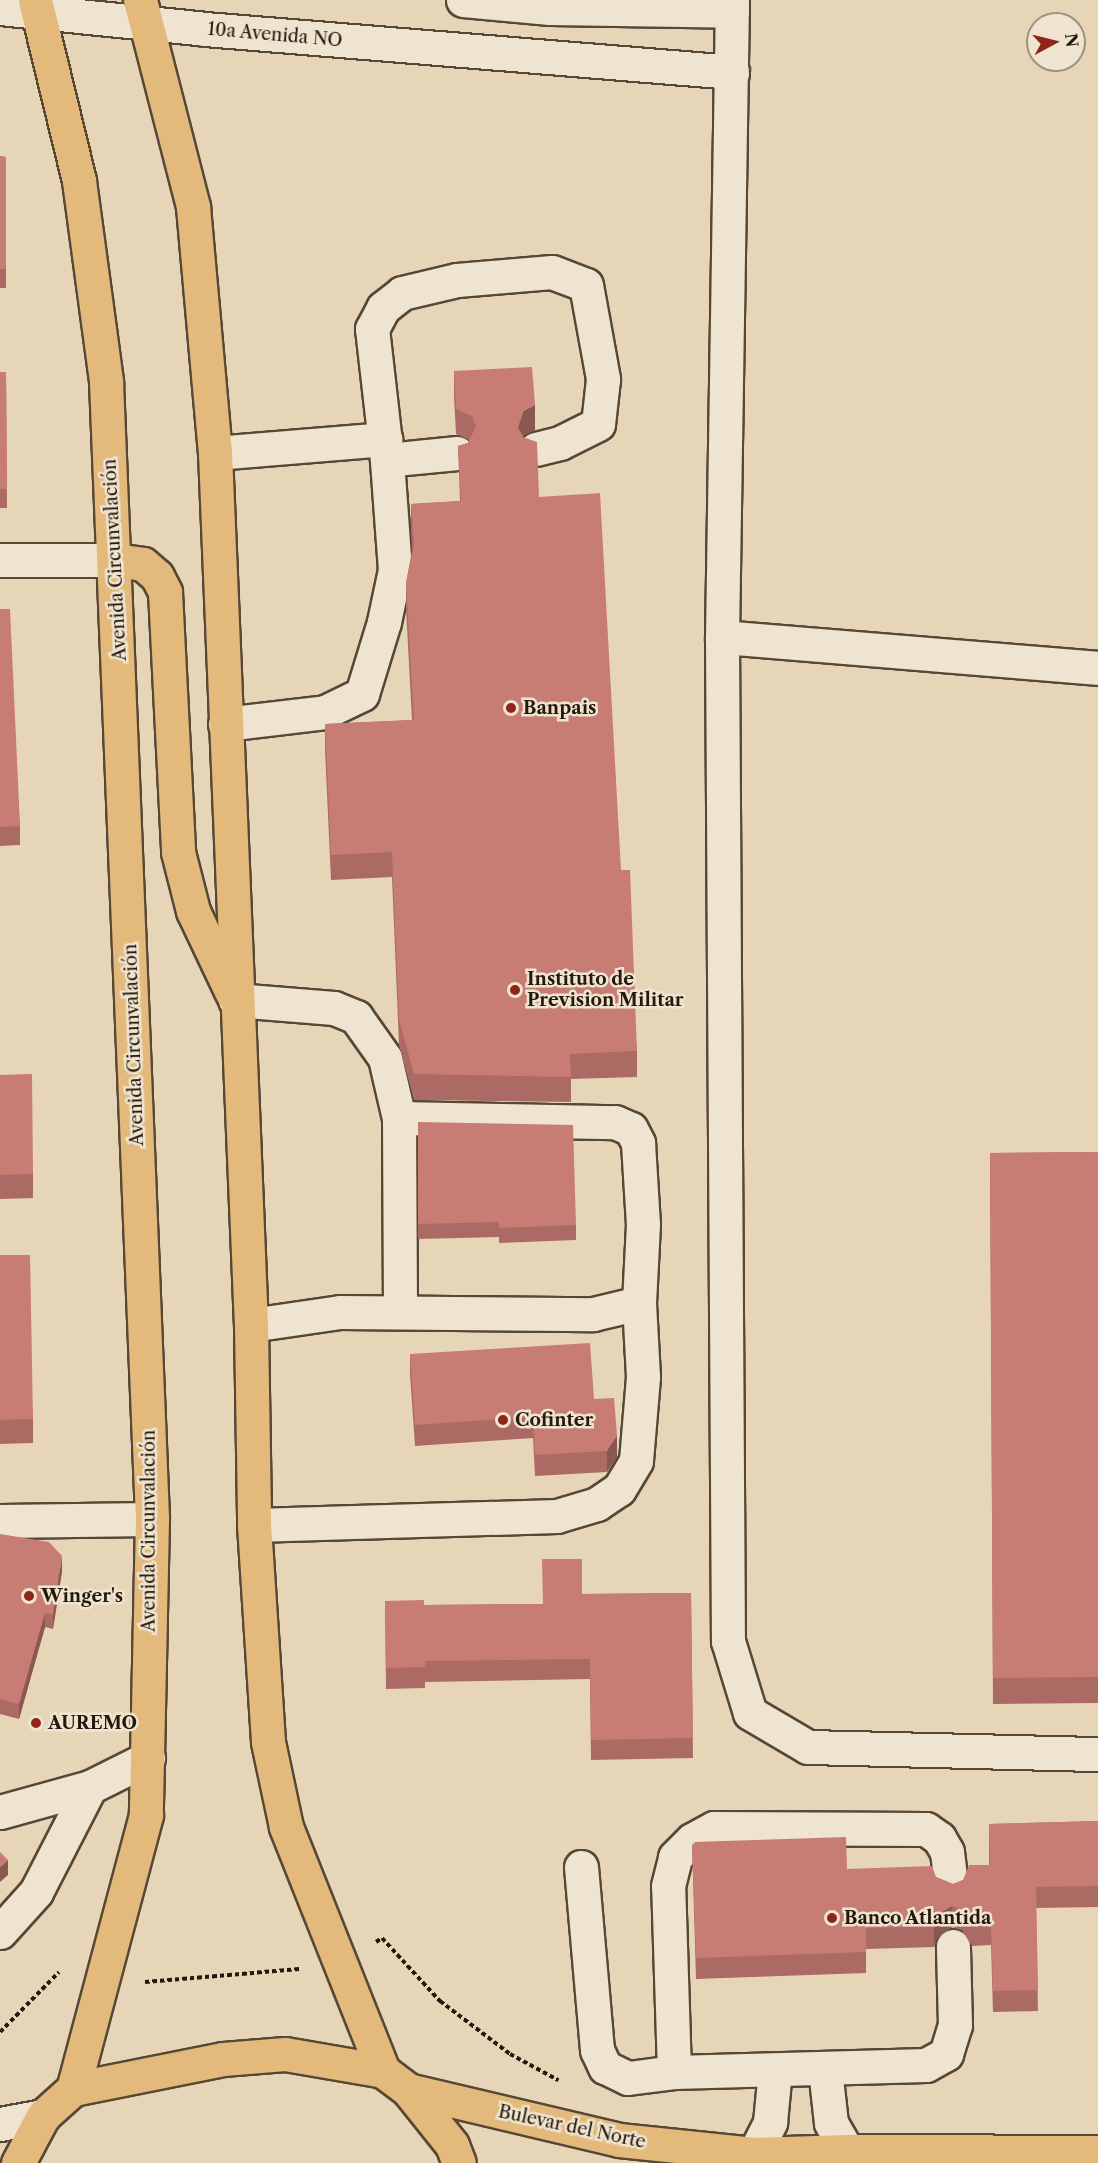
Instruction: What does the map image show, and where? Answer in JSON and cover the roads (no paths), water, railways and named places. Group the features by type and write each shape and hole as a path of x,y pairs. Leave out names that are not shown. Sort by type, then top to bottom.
{"highway":[{"name":"Avenida Circunvalación","path":"37,5 79,181 106,382 152,1519 146,1815 73,2089"},
{"path":"143,12 193,207 215,453 235,1000 251,1324 254,1525 268,1742 286,1827 396,2080 452,2145 459,2163"},
{"path":"115,560 143,564 158,576 165,592 178,852 193,911 235,1000"},
{"name":"Bulevar del Norte","path":"73,2089 223,2058 285,2054 396,2080 619,2140 754,2154 847,2151 1037,2158 1098,2152"},
{"path":"18,2163 43,2116 73,2089"}],"street":[{"path":"463,0 549,4 732,6 722,637 728,1641 750,1713 808,1747 1098,1754"},
{"path":"549,4 551,57"},
{"name":"10a Avenida NO","path":"0,8 37,5 143,12 551,57 732,72"},
{"path":"225,724 325,712 362,694 384,622 395,570 386,450 372,329 383,308 402,292 457,280 552,272 586,285 603,379 598,424 560,443 536,449"},
{"path":"215,453 386,450 457,453"},
{"path":"0,560 115,560"},
{"path":"722,637 1098,668"},
{"path":"235,1000 334,1008 356,1017 385,1058 399,1118 400,1312"},
{"path":"254,1525 557,1516 597,1504 619,1489 636,1461 643,1408 639,1303 643,1224 638,1143 631,1129 615,1122 399,1118"},
{"path":"251,1324 340,1312 593,1314 639,1303"},
{"path":"0,1521 152,1519"},
{"path":"0,1812 90,1787 148,1758"},
{"path":"0,1932 36,1892 90,1787"},
{"path":"674,2072 668,1886 675,1857 692,1840 714,1828 926,1829 939,1838 947,1852 951,1886"},
{"path":"581,1867 597,2050 605,2067 628,2078 674,2072 926,2065 946,2054 955,2025 952,1946"},
{"path":"825,2068 831,2123 847,2151"},
{"path":"754,2154 770,2122 775,2070"},
{"path":"0,2124 43,2116"}],"place":[{"name":"Banpais","path":"511,708"},
{"name":"Instituto de Prevision Militar","path":"515,990"},
{"name":"Cofinter","path":"503,1420"},
{"name":"Winger's","path":"29,1596"},
{"name":"AUREMO","path":"36,1723"},
{"name":"Banco Atlantida","path":"832,1918"}]}
